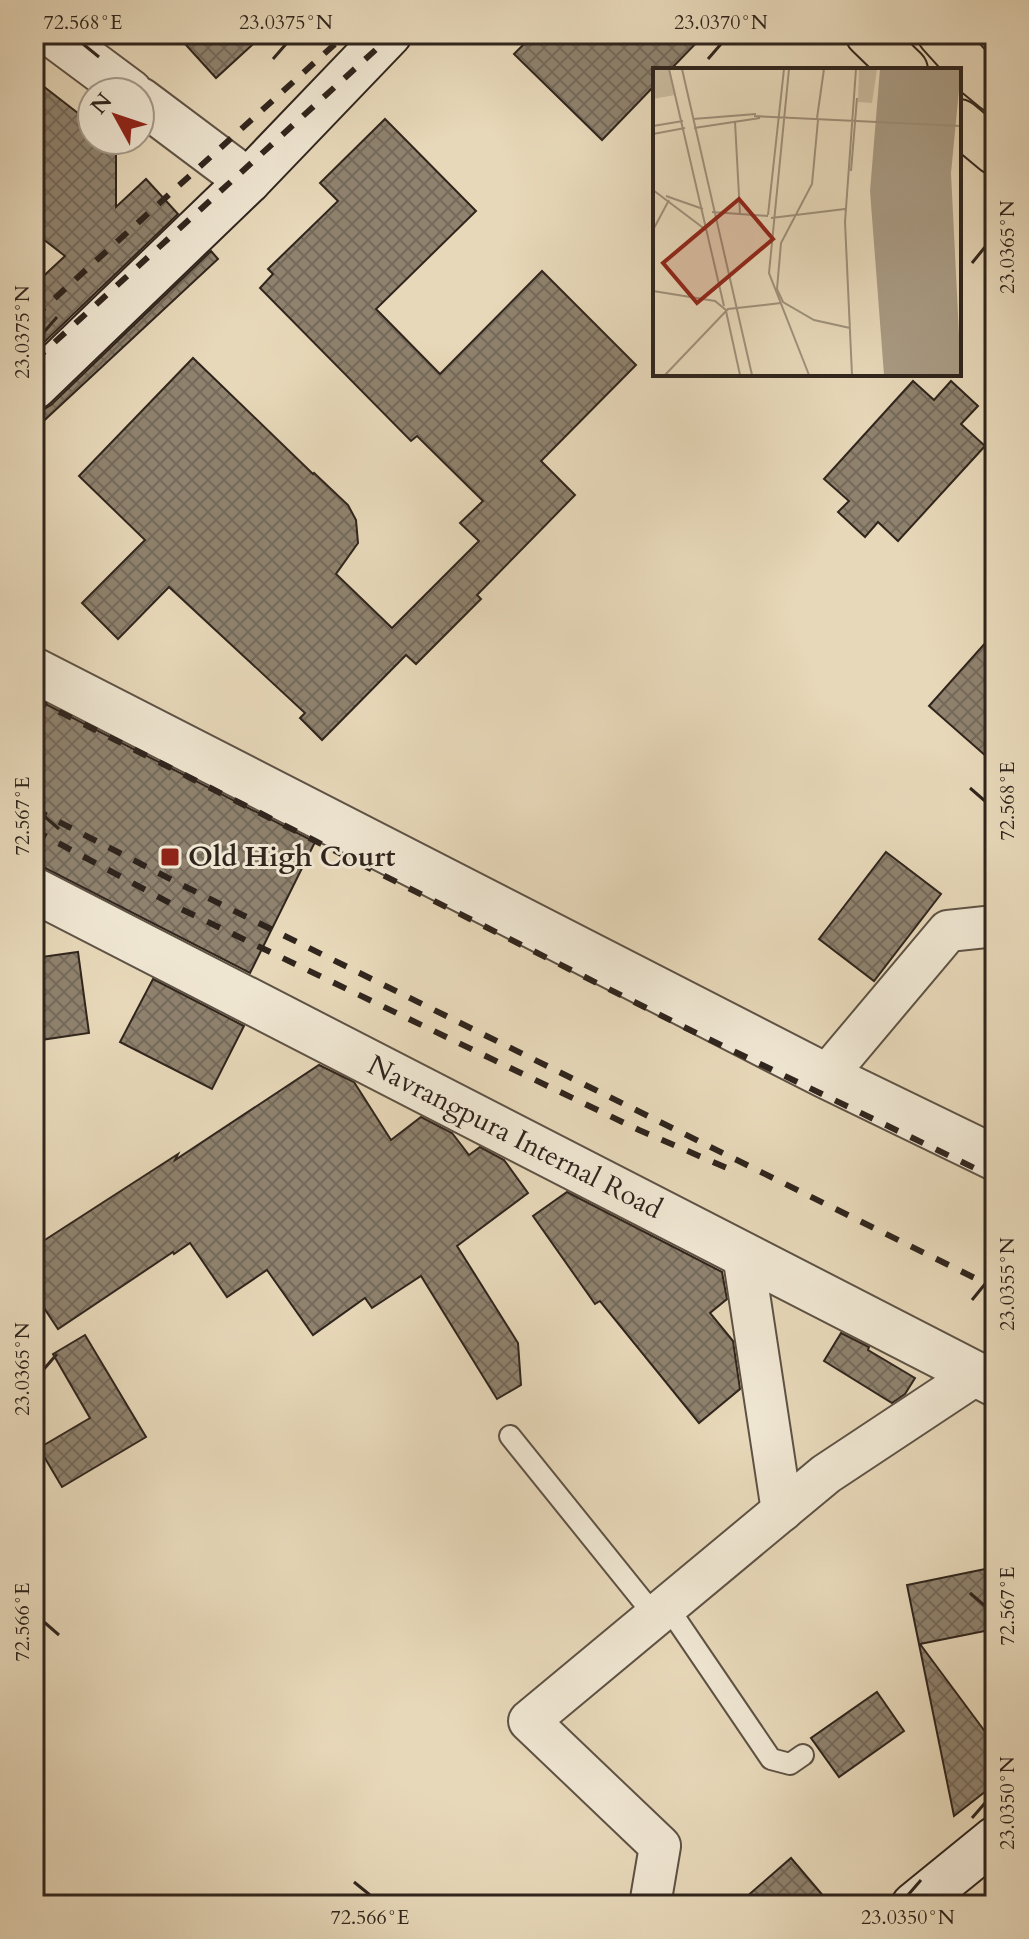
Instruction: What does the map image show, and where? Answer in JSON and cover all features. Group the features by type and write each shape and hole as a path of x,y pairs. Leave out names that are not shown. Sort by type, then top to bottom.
{"main road":[{"path":"868,34 903,68"},
{"path":"940,34 995,90"},
{"path":"961,124 995,152"}],"street":[{"path":"52,34 108,76"},
{"path":"34,387 248,181 389,34"},
{"path":"156,112 248,181"},
{"path":"34,670 826,1076 995,1158"},
{"name":"Navrangpura Internal Road","path":"38,896 986,1379"},
{"path":"826,1076 948,931 995,926"},
{"path":"743,1254 782,1511"},
{"path":"650,1905 660,1846 529,1721 826,1474 986,1379"},
{"path":"914,1905 995,1839"}],"lane":[{"path":"510,1436 661,1611 771,1759 790,1764 803,1755"}],"building":[{"path":"176,34 264,34 216,78"},
{"path":"534,34 705,34 672,68 653,68 653,87 602,140 514,54"},
{"path":"34,79 76,112 76,156 116,156 116,207 146,179 178,214 34,352 34,285 65,256 34,232"},
{"path":"385,119 476,211 376,309 440,374 542,271 636,365 541,461 575,495 477,595 481,599 416,664 406,655 322,740 300,718 305,713 169,587 118,639 82,603 145,540 79,476 193,358 348,505 356,520 358,543 336,574 392,628 479,541 460,523 483,501 417,436 411,441 260,288 273,274 268,269 338,201 320,183"},
{"path":"211,251 218,259 34,430 34,411 51,405"},
{"path":"913,381 934,400 951,381 978,406 961,424 985,446 898,541 878,522 865,537 838,512 849,501 824,479"},
{"path":"995,632 995,764 929,706"},
{"name":"Old High Court","path":"34,698 315,842 250,973 34,865"},
{"path":"886,852 941,894 874,981 819,939"},
{"path":"78,952 89,1033 34,1041 34,958"},
{"path":"153,979 244,1026 212,1089 120,1042"},
{"path":"319,1065 354,1082 391,1140 421,1117 452,1133 469,1155 480,1147 504,1160 528,1193 457,1246 518,1343 521,1385 497,1399 421,1276 372,1308 365,1298 313,1335 267,1270 227,1297 190,1243 58,1329 34,1293 34,1247 178,1154 175,1160"},
{"path":"567,1192 722,1272 727,1299 710,1313 733,1341 740,1389 699,1423 600,1301 595,1304 533,1216"},
{"path":"841,1333 869,1347 868,1350 915,1378 905,1394 892,1403 824,1361"},
{"path":"85,1335 146,1437 62,1487 39,1448 90,1418 53,1354"},
{"path":"995,1567 995,1629 920,1644 995,1745 995,1784 954,1816 907,1585"},
{"path":"877,1692 904,1731 839,1777 811,1738"},
{"path":"791,1858 831,1905 737,1905"}],"railway":[{"path":"34,317 346,34"},
{"path":"34,361 393,34"},
{"path":"34,699 686,1028 995,1178"},
{"path":"34,809 995,1288"},
{"path":"34,830 181,909 639,1130 734,1171"}],"place":[{"name":"Old High Court","path":"170,857"}]}
